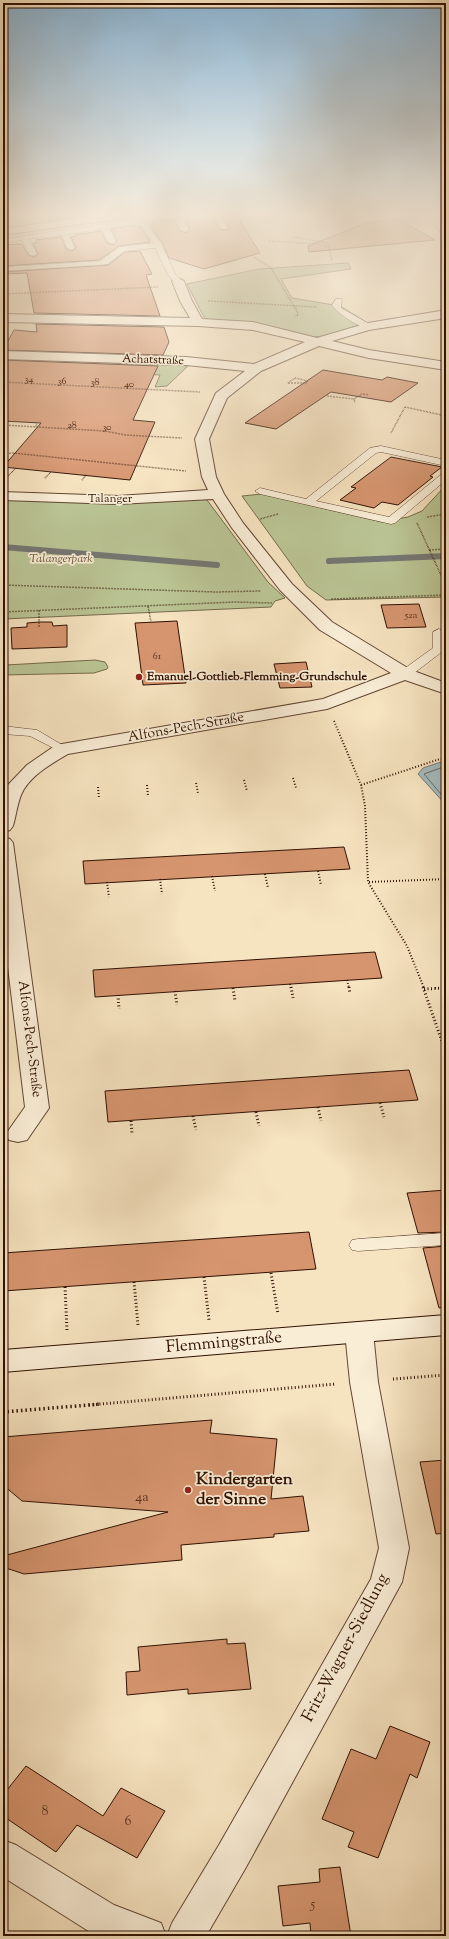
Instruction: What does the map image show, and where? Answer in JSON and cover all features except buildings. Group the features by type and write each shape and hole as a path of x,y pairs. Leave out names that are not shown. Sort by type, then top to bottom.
{"street":[{"path":"189,305 198,322"},
{"path":"446,314 368,327 319,341 256,368 221,396 202,438 209,477 217,494 237,525 286,587 326,626 405,674 446,689"},
{"path":"3,318 198,322 253,326 369,354 446,366"},
{"name":"Achatstraße","path":"3,355 186,361 256,368"},
{"name":"Talanger","path":"3,496 118,500 217,494"},
{"name":"Alfons-Pech-Straße","path":"3,826 11,796 19,783 44,760 63,749 326,704 405,674"},
{"name":"Alfons-Pech-Straße","path":"3,843 37,1108 18,1134"},
{"name":"Flemmingstraße","path":"3,1361 446,1326"},
{"name":"Fritz-Wagner-Siedlung","path":"184,1936 232,1857 386,1582 394,1548 364,1382 359,1332"},
{"path":"3,1857 103,1918 148,1936"}],"lane":[{"path":"339,305 368,327"},
{"path":"308,502 373,450 381,449 446,463"},
{"path":"260,491 391,521 446,475"},
{"path":"405,674 439,649 440,632"},
{"path":"3,730 33,733 63,749"},
{"path":"358,1245 446,1239"}],"path":[{"path":"293,305 298,315 294,316"},
{"path":"3,382 206,392 238,366"},
{"path":"295,378 308,381 304,384 288,383 295,378"},
{"path":"27,383 30,379"},
{"path":"60,385 62,381"},
{"path":"93,387 95,382"},
{"path":"127,388 129,384"},
{"path":"327,396 354,399 362,394 368,395"},
{"path":"354,399 355,403"},
{"path":"381,449 405,407 446,416"},
{"path":"35,427 38,423"},
{"path":"3,425 105,431 125,435 183,438 183,443"},
{"path":"70,429 72,425"},
{"path":"105,431 107,427"},
{"path":"3,454 13,453 189,471 199,495"},
{"path":"8,476 16,468"},
{"path":"44,479 51,472"},
{"path":"256,514 264,525"},
{"path":"446,514 439,514 416,520 446,586"},
{"path":"429,550 446,549"},
{"path":"3,585 216,592 266,590 286,587"},
{"path":"3,612 236,602 277,604 266,590"},
{"path":"334,604 328,599 446,595"},
{"path":"148,606 151,622"},
{"path":"39,610 39,626"},
{"path":"326,704 361,785 365,806 368,882 407,946 424,989 446,1053"},
{"path":"361,785 440,759 446,759"},
{"path":"293,778 296,788"},
{"path":"244,780 247,791"},
{"path":"196,782 198,793"},
{"path":"147,785 148,796"},
{"path":"98,787 99,798"},
{"path":"318,871 321,885"},
{"path":"265,874 268,888"},
{"path":"212,876 215,891"},
{"path":"160,879 162,894"},
{"path":"368,882 446,879"},
{"path":"107,882 109,897"},
{"path":"347,980 350,994"},
{"path":"290,984 293,998"},
{"path":"233,988 235,1001"},
{"path":"424,989 446,988"},
{"path":"175,991 177,1005"},
{"path":"118,995 119,1009"},
{"path":"380,1103 384,1117"},
{"path":"318,1107 322,1121"},
{"path":"256,1112 259,1126"},
{"path":"193,1116 196,1130"},
{"path":"131,1120 132,1134"},
{"path":"271,1273 281,1338"},
{"path":"204,1277 212,1344"},
{"path":"134,1282 140,1350"},
{"path":"65,1287 68,1355"},
{"path":"3,1412 446,1375"}],"green space":[{"path":"198,305 337,305 368,323 324,336 313,337 286,330 205,319"},
{"path":"3,358 188,366 167,386 155,387 160,375 3,368"},
{"path":"446,485 446,597 326,600 307,586 242,496 262,494 382,522 408,517 422,511"},
{"name":"Talangerpark","path":"196,497 207,500 268,582 285,598 275,601 271,607 3,619 3,498"},
{"path":"95,660 105,662 108,667 107,669 94,673 3,675 3,667 6,665"}],"water":[{"path":"441,762 446,762 446,805 418,774 423,768"}],"waterway":[{"path":"3,547 217,565"},
{"path":"329,561 446,556"}],"place":[{"name":"Emanuel-Gottlieb-Flemming-Grundschule","path":"139,677"},
{"name":"Kindergarten der Sinne","path":"188,1490"}]}
